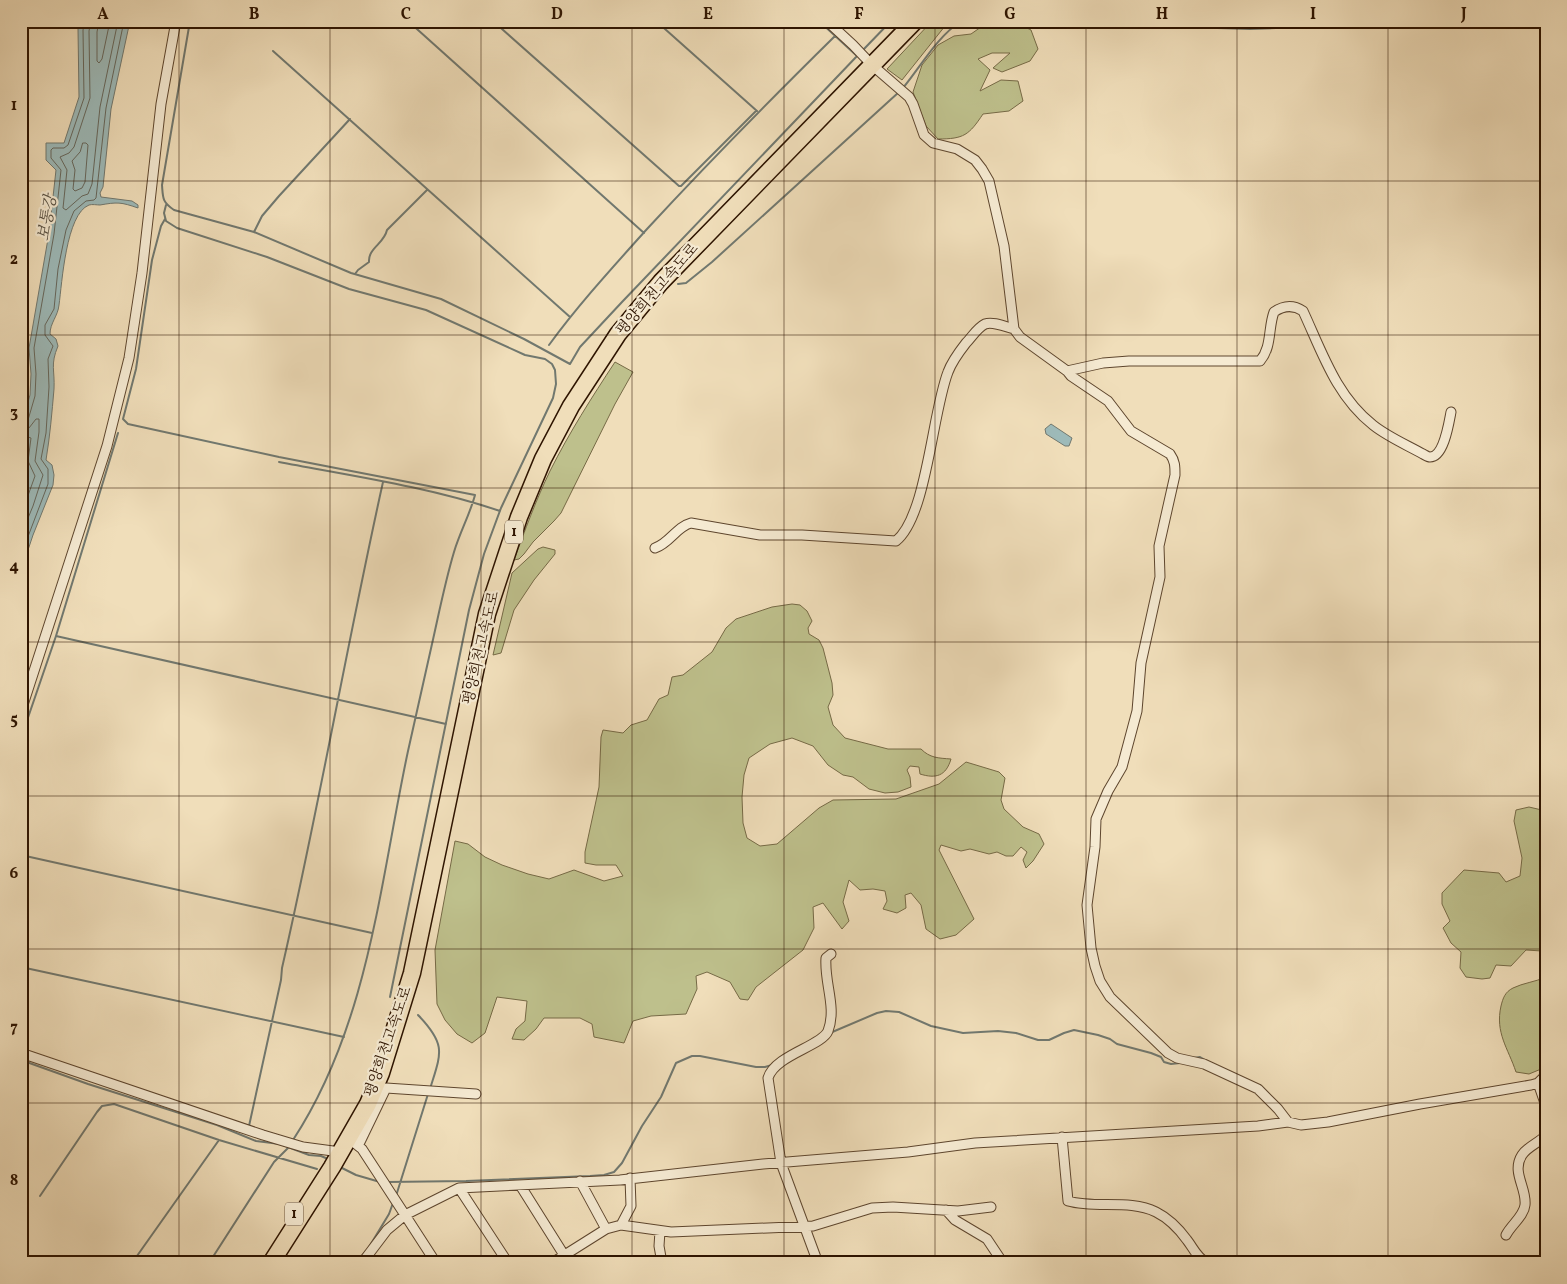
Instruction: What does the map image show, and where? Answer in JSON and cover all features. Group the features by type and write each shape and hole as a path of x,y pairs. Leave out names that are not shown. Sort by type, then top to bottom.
{"highway":[{"name":"평양희천고속도로","path":"261,1263 331,1159 353,1142 381,1073 412,973 487,614 519,517 543,459 571,406 618,334 661,282 869,62 902,21"},
{"name":"평양희천고속도로","path":"271,1263 331,1159 357,1109 384,1043 404,976 484,592 510,514 536,455 573,387 607,335 681,252 869,62 915,21"}],"street":[{"path":"21,711 108,446 129,358 142,273 161,104 176,21"},
{"path":"827,21 908,97 913,104 924,135 933,143 956,149 975,160 989,181 1004,246 1014,329 1020,337 1067,371 1071,376 1108,401 1131,430 1170,454 1175,465 1175,475 1159,546 1160,577 1142,663 1137,711 1122,767 1096,819 1096,847 1087,905 1095,966 1100,981 1110,997 1168,1053 1177,1058 1204,1064 1258,1089 1288,1122"},
{"path":"1067,371 1129,361 1260,361 1266,354 1274,312 1286,306 1298,307 1303,311 1343,395 1373,426 1431,457 1436,455 1441,449 1452,412"},
{"path":"655,548 661,546 685,525 691,523 760,536 802,535 896,541 901,537 921,492 942,394 948,372 955,358 978,328 986,324 995,324 1014,329"},
{"path":"818,1263 781,1163 768,1078 770,1072 797,1051 824,1038 828,1030 832,1007 825,968 826,958 831,954"},
{"path":"21,1053 291,1144 315,1149 331,1159"},
{"path":"364,1262 386,1230 405,1215 458,1188 620,1180 908,1152 976,1143 1258,1126 1288,1122 1301,1125 1328,1122 1538,1083 1546,1076"},
{"path":"1538,1083 1546,1106"},
{"path":"436,1263 362,1149 353,1142 386,1088 476,1094"},
{"path":"1506,1235 1525,1205 1518,1174 1518,1163 1522,1155 1546,1135"},
{"path":"1062,1137 1068,1200 1090,1204 1144,1208 1157,1212 1174,1225 1189,1242 1194,1252 1207,1263"},
{"path":"622,1225 631,1206 630,1178"},
{"path":"580,1181 606,1229"},
{"path":"520,1185 564,1255"},
{"path":"458,1188 508,1263"},
{"path":"552,1263 606,1229 622,1225 660,1231 803,1226 819,1225 872,1208 893,1207 958,1211 990,1207"},
{"path":"946,1210 955,1220 987,1239 1003,1263"},
{"path":"660,1231 662,1263"}],"green space":[{"path":"932,21 949,21 902,80 887,69"},
{"path":"1013,21 1031,30 1038,49 1030,61 1002,72 993,68 1010,53 992,53 978,59 990,70 980,91 1001,80 1018,81 1023,101 1009,111 983,114 974,127 960,137 938,139 926,126 913,92 922,65 938,45 954,36 971,34 990,23"},
{"path":"615,362 633,372 561,513 519,559 514,560 535,504 550,471 581,415"},
{"path":"543,547 555,550 555,554 534,580 514,610 501,653 493,655 512,573 538,549"},
{"path":"792,604 800,605 807,611 812,621 808,628 809,634 819,640 823,648 832,683 833,695 828,707 833,725 845,738 888,749 921,749 931,756 951,759 943,773 936,776 920,774 919,767 910,766 907,770 911,787 898,792 885,793 869,789 853,777 843,775 828,765 813,746 792,738 770,744 749,758 744,775 742,797 743,823 747,838 760,846 777,844 819,808 833,800 896,799 939,784 966,762 999,772 1005,778 1001,800 1004,809 1023,827 1039,834 1044,844 1033,861 1026,868 1023,860 1027,852 1021,847 1013,856 1006,856 997,852 989,854 970,849 961,851 941,845 939,850 974,919 956,935 940,939 926,929 921,905 911,893 905,895 906,908 897,913 883,909 887,901 885,891 873,889 860,890 849,880 843,902 849,921 842,929 823,903 813,907 814,928 803,950 756,987 748,1000 740,999 730,982 707,972 696,976 697,989 686,1014 651,1016 633,1021 624,1043 594,1037 592,1024 580,1018 544,1018 524,1040 512,1039 516,1029 525,1021 527,1001 497,997 485,1033 472,1043 457,1034 445,1020 437,1004 435,950 455,841 468,844 485,857 502,865 549,879 574,870 604,881 623,876 616,865 585,863 585,852 599,787 601,737 603,730 623,733 631,725 647,720 659,699 668,695 672,677 683,675 712,652 726,628 736,619 772,607"},
{"path":"1529,807 1546,811 1546,955 1542,951 1526,950 1511,966 1496,965 1490,978 1466,977 1460,968 1461,952 1451,943 1443,928 1450,921 1442,904 1442,893 1464,870 1499,873 1506,882 1520,876 1522,858 1514,821 1516,810"},
{"path":"1546,977 1546,1067 1529,1074 1516,1072 1501,1032 1501,1006 1506,993 1513,988"}],"water":[{"path":"81,21 130,21 111,109 103,187 100,193 101,197 132,201 138,205 138,208 119,203 89,205 81,211 70,235 66,250 58,309 50,334 56,339 58,346 53,363 54,389 46,460 52,465 53,485 21,571 21,426 30,395 29,348 49,233 56,170 46,160 46,143 64,143 79,97 78,29"},
{"path":"1051,424 1072,438 1069,446 1065,446 1046,434 1045,429"}],"waterway":[{"path":"190,21 162,185 167,205 174,210 254,232 351,273 441,299 524,339 570,364 580,347 858,55"},
{"path":"408,21 644,233"},
{"path":"493,21 679,186 756,111"},
{"path":"656,21 757,111"},
{"path":"819,21 857,56"},
{"path":"863,50 891,21"},
{"path":"903,88 944,35 961,21"},
{"path":"1152,21 1185,27 1250,29 1276,28 1294,21"},
{"path":"549,345 584,300 647,229 740,131 835,36"},
{"path":"273,51 570,317"},
{"path":"678,284 686,283 712,262 899,92"},
{"path":"254,232 262,216 350,119"},
{"path":"355,274 369,262 373,249 383,239 387,230 427,190"},
{"path":"166,205 164,213 166,221 177,228 267,257 349,289 426,310 525,355 545,359 552,364 555,370 556,384 553,398 501,508 484,554 469,610 390,997"},
{"path":"165,219 161,226 152,260 136,369 123,419 128,424 279,457 475,495 456,545 445,586 408,751 379,901 355,1000 339,1049 319,1095 293,1140"},
{"path":"21,738 56,636 118,433"},
{"path":"279,462 363,477 446,495 500,511"},
{"path":"249,1126 281,980 383,482"},
{"path":"56,636 446,724"},
{"path":"21,855 372,933"},
{"path":"21,967 344,1037"},
{"path":"830,1033 877,1013 886,1011 899,1012 931,1026 963,1033 998,1031 1016,1033 1038,1040 1049,1040 1074,1030 1098,1035 1110,1039 1117,1044 1151,1053 1161,1057 1164,1062 1171,1064 1180,1063"},
{"path":"418,1015 434,1034 439,1050 439,1058 430,1089"},
{"path":"387,1182 590,1176 614,1172 622,1163 642,1126 661,1097 676,1063 692,1056 700,1056 756,1067 772,1065"},
{"path":"1193,1058 1200,1057 1205,1060"},
{"path":"21,1060 88,1084 217,1125 256,1141 280,1144 309,1155 328,1159"},
{"path":"1260,1085 1269,1094"},
{"path":"396,1196 428,1094"},
{"path":"40,1196 97,1112 102,1106 114,1104 219,1140 317,1169"},
{"path":"132,1263 219,1140"},
{"path":"209,1263 274,1162 288,1148"},
{"path":"340,1167 356,1175 380,1182"},
{"path":"369,1247 389,1214 393,1203"},
{"path":"356,1263 366,1251"}],"water label":[{"name":"보통강","path":"48,218"}]}
